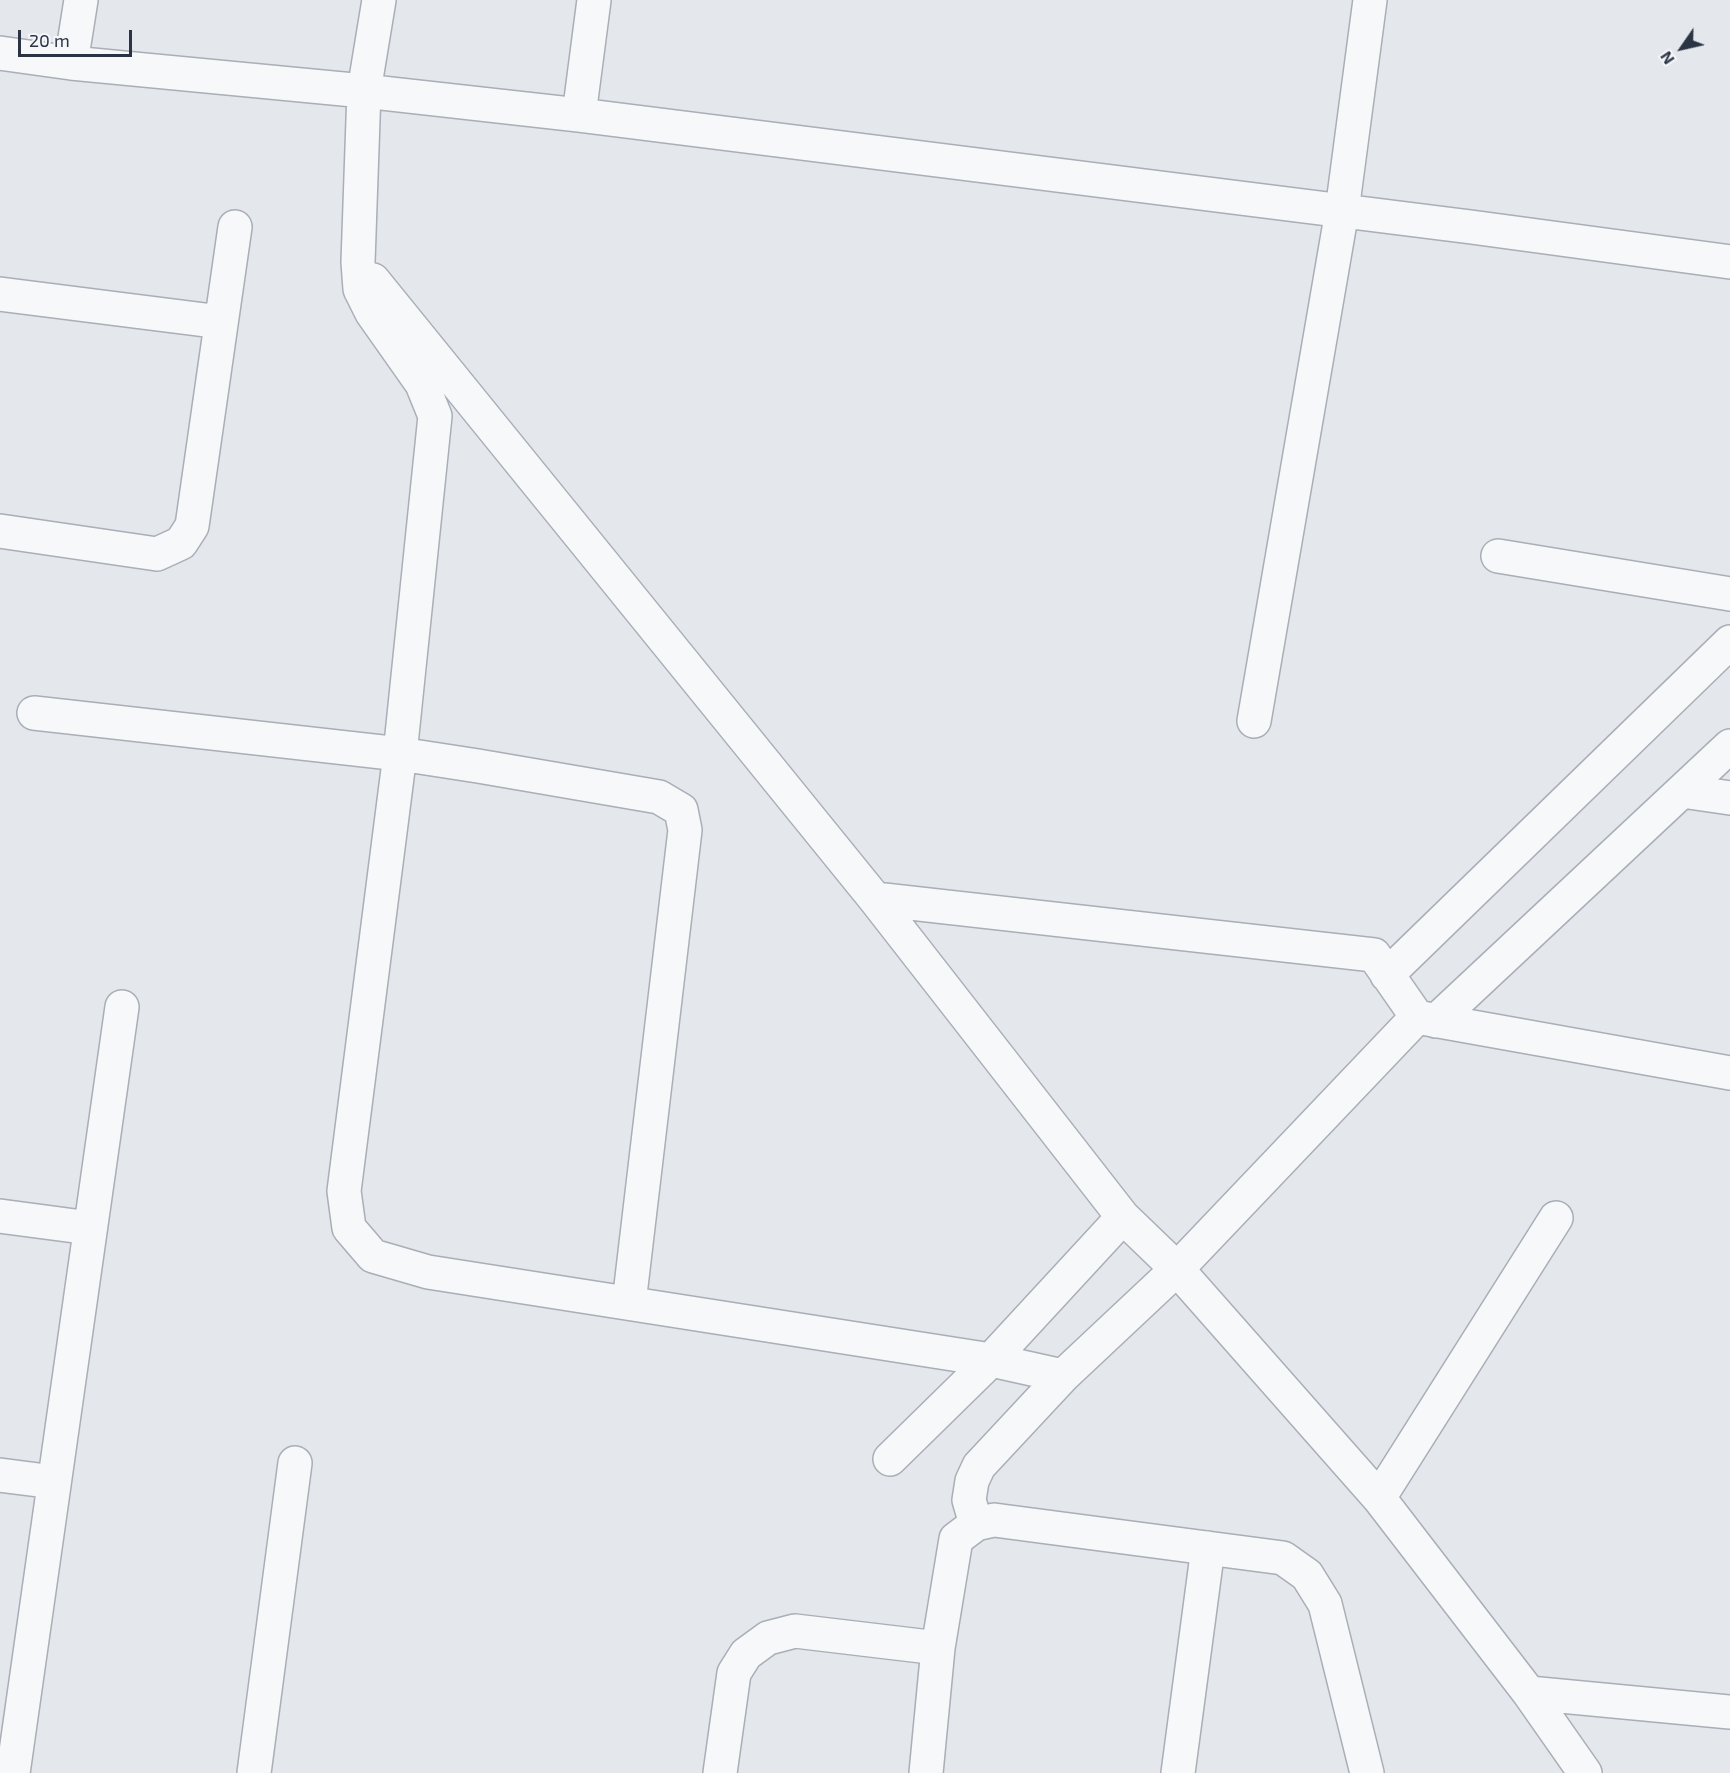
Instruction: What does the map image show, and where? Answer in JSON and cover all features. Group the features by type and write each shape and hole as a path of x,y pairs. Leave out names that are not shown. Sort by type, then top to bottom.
{"street":[{"path":"71,63 81,0"},
{"path":"379,0 364,91 358,262 360,289 378,322 423,384 435,416 399,754 344,1191 349,1228 373,1256 428,1272 991,1360 1063,1376"},
{"path":"579,115 594,0"},
{"path":"1254,721 1342,211 1370,0"},
{"path":"0,53 71,63 364,91 579,115 1730,262"},
{"path":"0,531 157,554 181,543 192,526 235,227"},
{"path":"358,262 874,899 1123,1217 1177,1269 1379,1498 1529,1693 1585,1773"},
{"path":"0,294 221,322"},
{"path":"1498,556 1730,594"},
{"path":"1387,975 1730,642"},
{"path":"34,713 399,754 659,797 681,810 685,830 629,1303"},
{"path":"976,1524 969,1500 972,1481 979,1466 1063,1376 1177,1269 1427,1019 1730,746"},
{"path":"1682,791 1730,798"},
{"path":"874,899 1374,955 1387,975 1427,1019 1730,1072"},
{"path":"10,1752 54,1482 122,1007"},
{"path":"0,1216 90,1228"},
{"path":"890,1459 991,1360 1123,1217"},
{"path":"1379,1498 1556,1218"},
{"path":"254,1773 295,1463"},
{"path":"0,1475 54,1482"},
{"path":"926,1773 938,1648 956,1539 976,1524 994,1520 1283,1557 1307,1575 1324,1604 1367,1773"},
{"path":"1178,1773 1208,1548"},
{"path":"720,1773 735,1673 746,1654 768,1638 795,1631 938,1648"},
{"path":"1529,1693 1730,1712"}]}
